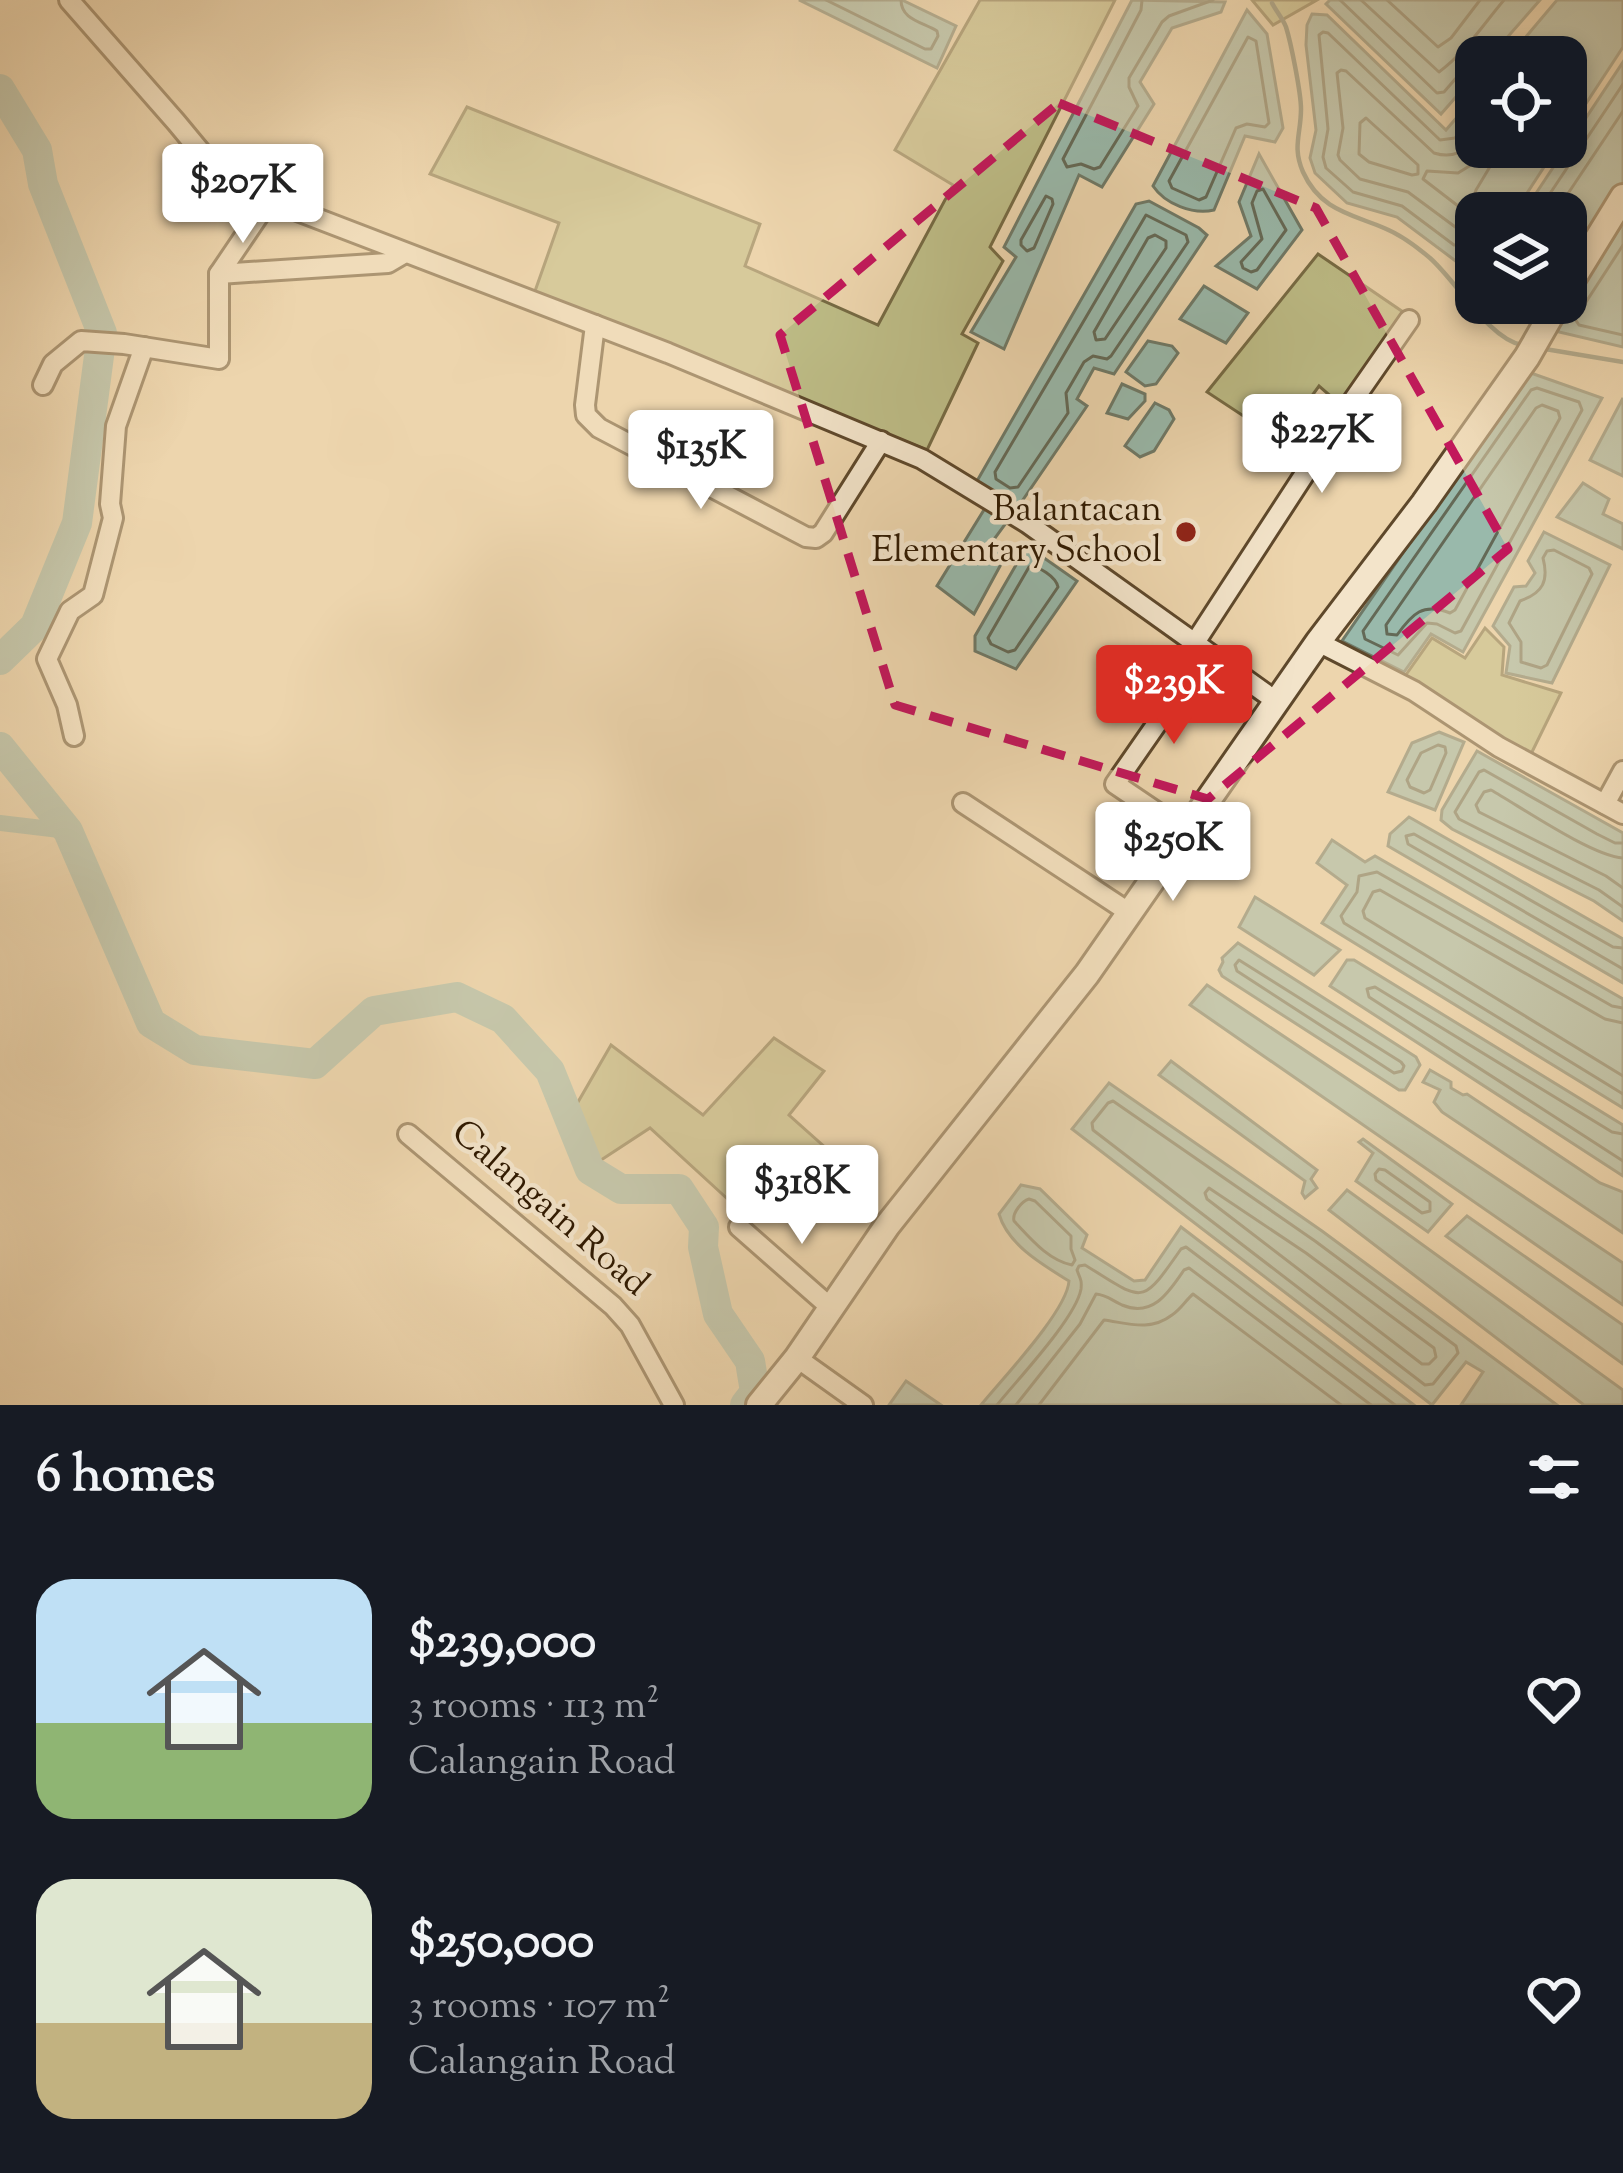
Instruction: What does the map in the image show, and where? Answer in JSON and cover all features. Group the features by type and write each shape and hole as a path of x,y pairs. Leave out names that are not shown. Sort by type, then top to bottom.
{"street":[{"path":"69,0 189,141 269,200 595,325 922,459 1027,523 1276,701"},
{"path":"1587,256 1623,197"},
{"path":"43,385 53,364 81,341 219,358 219,274 269,200"},
{"path":"219,274 388,262 405,253"},
{"path":"1186,832 1115,784 1345,412 1408,320"},
{"path":"759,1405 887,1226 1087,974 1318,641 1424,503 1546,324"},
{"path":"595,325 586,415 598,428 806,536 816,538 824,533 881,442"},
{"path":"74,736 67,705 47,659 70,611 93,595 113,518 116,426 144,347"},
{"path":"1318,641 1414,691 1498,747 1623,814"},
{"path":"1605,804 1623,771"},
{"path":"963,803 1130,914"},
{"name":"Calangain Road","path":"408,1134 614,1306 630,1325 674,1405"},
{"path":"739,1227 830,1306"},
{"path":"797,1358 863,1405"}],"highlighted area":[{"path":"1059,103 1316,208 1508,549 1208,799 895,705 780,335"}],"shaded area":[{"path":"980,0 1115,0 990,247 1003,261 962,334 978,343 927,450 534,294 559,223 430,174 467,107 760,224 745,266 878,325 953,185 895,150"},
{"path":"1252,0 1317,0 1273,25"},
{"path":"1318,254 1406,314 1343,407 1319,386 1298,415 1323,435 1309,459 1207,392"},
{"path":"1485,628 1504,647 1502,675 1561,693 1530,756 1403,679 1432,638 1465,658"},
{"path":"774,1038 824,1071 789,1115 828,1150 791,1195 764,1170 733,1204 650,1128 595,1164 574,1109 611,1045 703,1115"}],"water":[{"path":"799,0 902,0 956,26 937,68"},
{"path":"1132,0 1225,2 1221,12 1172,28 1140,82 1154,104 1102,187 1079,175 1004,349 971,332 1016,257 1004,247"},
{"path":"1330,0 1540,0 1508,36 1455,36 1455,98 1441,114 1326,4"},
{"path":"1557,0 1623,0 1623,47 1587,102 1587,36 1527,36"},
{"path":"1247,10 1267,34 1283,128 1275,142 1245,136 1214,210 1189,209 1172,203 1153,186"},
{"path":"1312,14 1327,15 1446,130 1455,120 1455,168 1543,168 1528,192 1455,192 1455,260 1397,217 1347,203 1315,173 1310,158 1316,130 1307,25"},
{"path":"1623,62 1623,188 1587,244 1587,192 1537,192 1553,168 1587,168 1587,116"},
{"path":"1259,154 1302,230 1257,289 1216,266 1251,236 1239,202"},
{"path":"1149,201 1207,235 1114,374 1094,368 1077,399 1087,406 1018,507 977,481 1136,204"},
{"path":"1623,223 1623,347 1559,332 1557,324 1587,324 1587,278"},
{"path":"1204,286 1248,313 1226,343 1180,319"},
{"path":"1148,341 1172,346 1178,353 1156,384 1145,386 1126,372"},
{"path":"1528,372 1602,398 1463,652 1431,634 1404,672 1342,641"},
{"path":"1122,384 1145,394 1145,401 1128,419 1107,413"},
{"path":"1623,398 1623,476 1590,460"},
{"path":"1155,403 1169,410 1174,419 1154,451 1140,457 1125,446"},
{"path":"1583,483 1609,499 1603,514 1623,524 1623,549 1557,517"},
{"path":"987,505 1009,519 992,542 1006,555 974,614 937,586"},
{"path":"1544,532 1610,565 1552,683 1506,673 1510,646 1493,626 1514,587 1526,586 1535,573 1528,561"},
{"path":"1027,546 1077,581 1016,669 975,651 975,636"},
{"path":"1439,732 1464,742 1435,810 1388,792 1412,743"},
{"path":"1477,751 1623,833 1623,921 1441,820 1442,810"},
{"path":"1409,817 1623,939 1623,983 1388,846 1390,834"},
{"path":"1332,840 1365,862 1375,856 1623,999 1623,1108 1322,923 1347,885 1317,863"},
{"path":"1255,897 1340,950 1314,975 1239,927"},
{"path":"1238,943 1416,1057 1420,1065 1405,1090 1222,976 1222,958"},
{"path":"1347,960 1623,1125 1623,1176 1330,986"},
{"path":"1207,985 1623,1263 1623,1305 1190,1005"},
{"path":"1171,1061 1317,1170 1311,1179 1317,1188 1305,1198 1305,1181 1159,1075"},
{"path":"1430,1070 1600,1183 1623,1192 1623,1233 1442,1112 1434,1102 1440,1090 1423,1082"},
{"path":"1109,1083 1322,1231 1557,1405 1461,1405 1483,1372 1466,1362 1432,1405 1072,1129"},
{"path":"1363,1139 1452,1204 1428,1232 1356,1181 1373,1153 1359,1142"},
{"path":"1021,1185 1040,1189 1087,1235 1082,1248 1134,1281 1145,1280 1181,1227 1414,1405 981,1405 1046,1327 1069,1281 1028,1253 1004,1225 999,1214"},
{"path":"1347,1190 1623,1390 1623,1405 1584,1405 1329,1210"},
{"path":"1467,1216 1623,1325 1623,1364 1446,1236"},
{"path":"906,1381 941,1405 889,1405"}],"waterway":[{"path":"1272,3 1286,27 1293,56 1301,109 1298,155 1310,185 1327,203 1390,231 1419,250 1485,321 1522,345"},
{"path":"0,89 37,150 43,184 102,333 77,523 35,626 0,660"},
{"path":"1539,348 1623,362"},
{"path":"0,747 68,831 151,1023 195,1050 315,1064 374,1011 457,997 503,1019 550,1071 590,1170 621,1189 679,1189 704,1227 703,1247 718,1314 750,1361 755,1392 745,1405"},
{"path":"0,823 68,831"}],"place":[{"name":"Balantacan Elementary School","path":"1186,532"}]}
